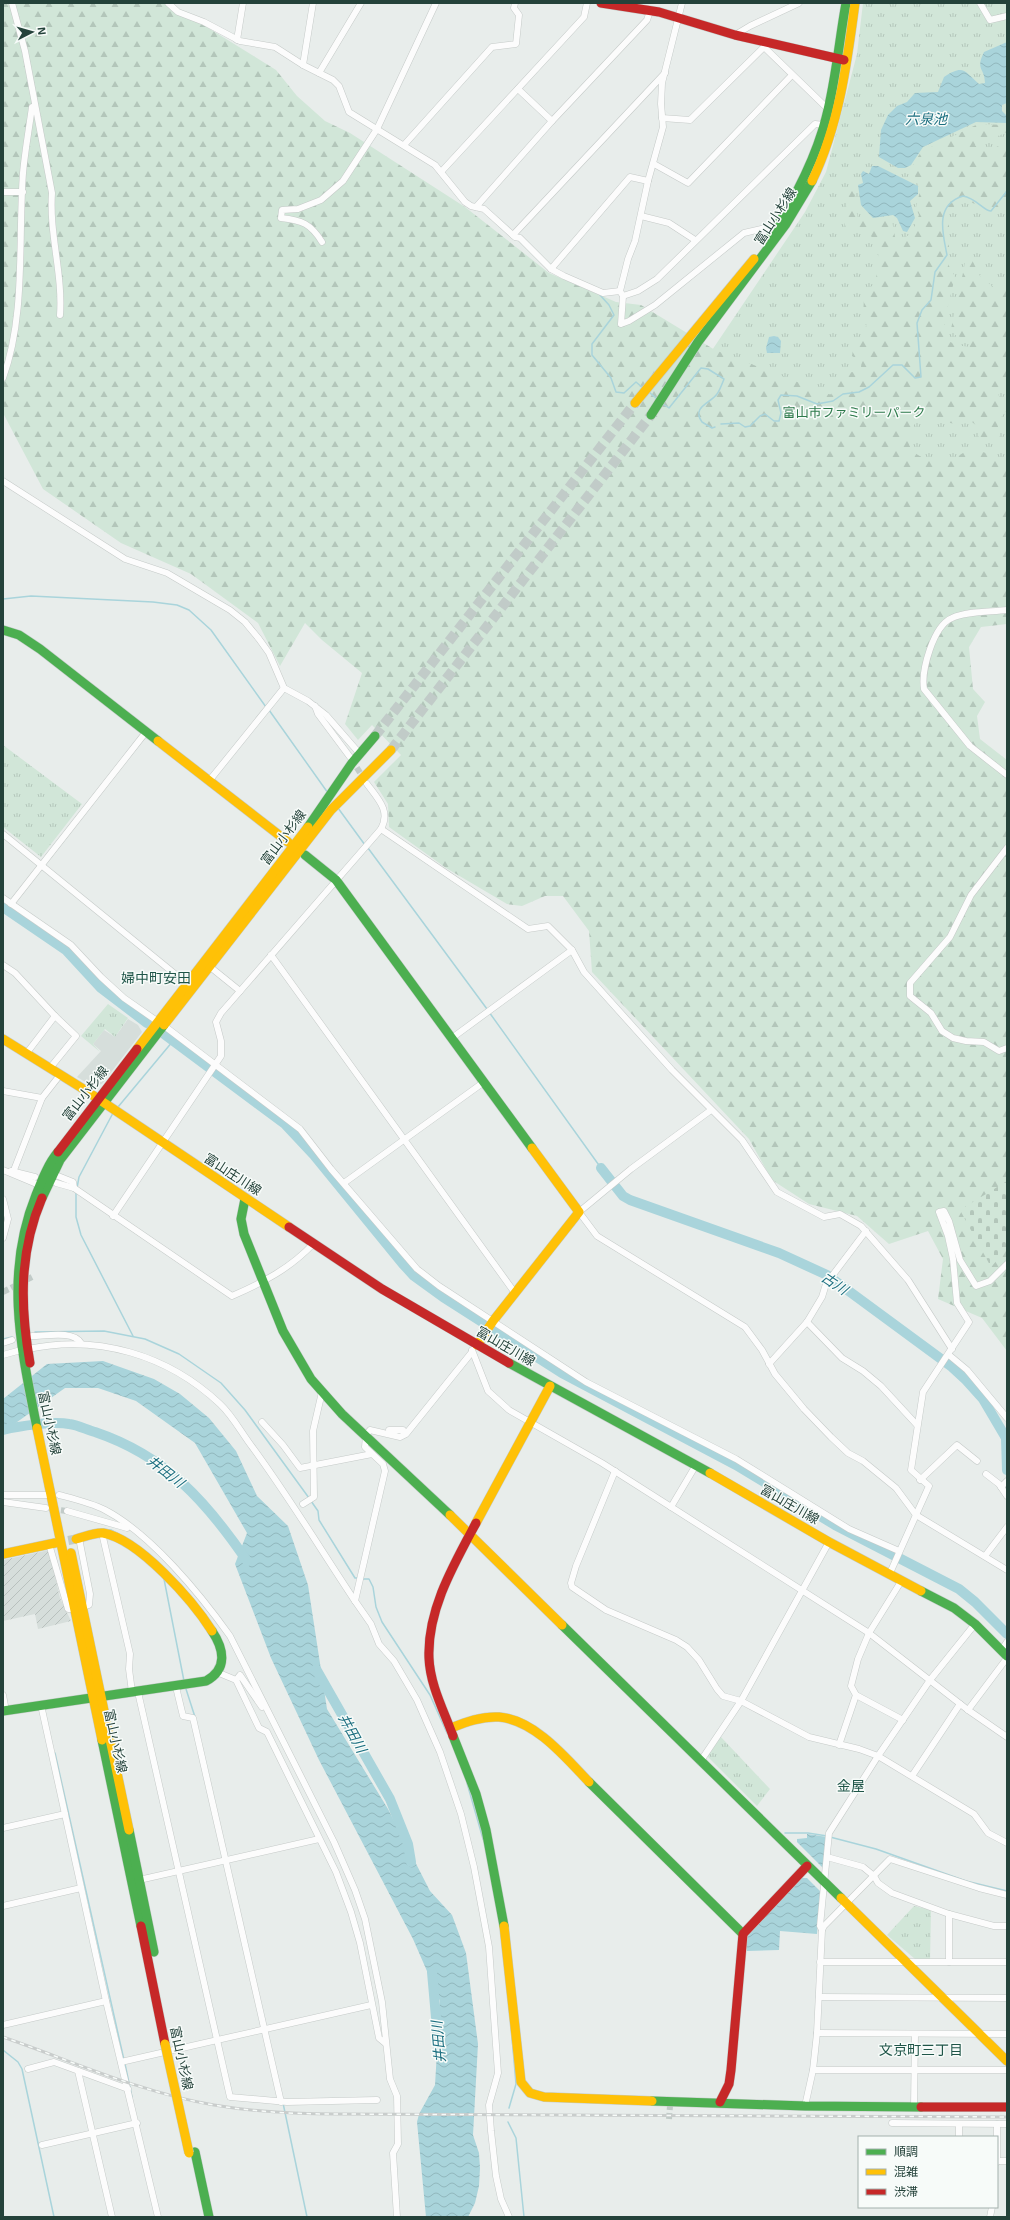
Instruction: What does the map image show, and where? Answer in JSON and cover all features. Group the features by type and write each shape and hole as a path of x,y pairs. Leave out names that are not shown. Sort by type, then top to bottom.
{"main road":[{"path":"601,3 678,17 765,45 847,60"},
{"name":"富山小杉線","path":"636,403 731,289 774,232 806,172 824,125 828,109 846,3"},
{"name":"富山小杉線","path":"651,415 691,351 750,276 795,213 822,160 832,126 847,60 855,3"},
{"path":"3,630 19,635 40,649 288,842"},
{"name":"富山小杉線","path":"161,1023 186,983 312,822 334,789 374,736"},
{"name":"富山小杉線","path":"168,2043 139,1880 98,1697 25,1352 16,1291 18,1254 37,1181 54,1157 331,810 390,750"},
{"path":"305,855 336,880 579,1212 474,1346"},
{"name":"富山庄川線","path":"3,1039 50,1068 162,1144 382,1289 474,1346 696,1465 828,1542 890,1573 954,1608 975,1624 1005,1655"},
{"name":"富山小杉線","path":"25,1352 23,1290 26,1255 33,1222 55,1179 60,1160 100,1101"},
{"path":"245,1199 240,1222 264,1281 276,1319 303,1367 322,1392 368,1432 469,1536 1007,2061"},
{"path":"550,1386 469,1536 439,1600 432,1620 429,1658 432,1678 476,1794 499,1890 506,1936 521,2082 530,2093 544,2098 671,2103 720,2102 805,2106 1007,2107"},
{"path":"5,1711 176,1687 209,1681 219,1673 223,1658 221,1647 200,1616 145,1556 125,1543 102,1533 78,1538"},
{"path":"3,1554 52,1544"},
{"name":"富山小杉線","path":"98,1697 168,2043 192,2153 209,2217"},
{"path":"451,1728 480,1718 498,1716 525,1726 570,1764 743,1934"},
{"path":"720,2102 728,2084 731,2070 743,1934 807,1866"},
{"name":"富山小杉線","path":"192,2153 202,2217"}],"street":[{"path":"12,3 25,51 52,193 51,211 61,298 60,315"},
{"path":"238,40 243,3"},
{"path":"303,65 313,3"},
{"path":"319,73 360,3"},
{"path":"322,242 315,231 300,220 281,218 282,210 304,207 321,200 343,181 377,129 436,3"},
{"path":"404,145 492,47 516,44 519,15 514,8 515,3"},
{"path":"441,172 584,17 587,3"},
{"path":"682,3 665,73 660,104 663,127 654,164 648,181 641,216 621,294 621,324 629,321 655,305 744,234 765,228 774,232"},
{"path":"735,35 750,26 799,3"},
{"path":"980,3 990,20 1007,16"},
{"path":"171,4 185,16 204,22 238,40 274,46 303,65 332,80 338,86 349,112 435,165 447,182 465,202 484,209 513,235 520,238 551,268 603,293 621,294 638,291 657,279 695,240 815,124 824,125"},
{"path":"476,207 552,121 647,20 650,11"},
{"path":"662,118 690,120 765,45 792,75 828,109"},
{"path":"513,235 665,73"},
{"path":"654,164 688,182 792,75"},
{"path":"518,89 552,121"},
{"path":"3,378 10,358 14,334 18,290 23,192 32,106"},
{"path":"551,268 630,177 648,181"},
{"path":"3,192 23,192"},
{"path":"641,216 669,223 695,240"},
{"path":"3,481 125,559 167,573 230,610 245,622 263,644 269,653 284,688 315,706 326,715 360,754"},
{"path":"1007,610 961,616 944,623 933,642 922,678 924,689 970,746 1007,775"},
{"path":"209,781 284,688"},
{"path":"315,706 318,714 350,757"},
{"path":"11,904 146,732"},
{"path":"113,1216 215,1064 222,1049 216,1022 270,955 381,829 385,820 384,808 367,784"},
{"path":"381,829 528,929 548,926 572,950 584,972 711,1110 742,1140 776,1192 824,1217 840,1214 861,1226 866,1231 908,1280 950,1354 967,1370 1007,1418"},
{"path":"3,834 186,983"},
{"path":"1007,848 971,895 950,937 910,983 910,996 931,1013 942,1031 953,1038 966,1042 984,1042 999,1051 1007,1048"},
{"path":"3,898 71,945 124,998 161,1023 300,1129 417,1269 491,1324 586,1382 736,1459 849,1529 899,1552"},
{"path":"452,1038 572,950"},
{"path":"270,955 405,1139 515,1293"},
{"path":"3,965 16,973 76,1036 50,1068"},
{"path":"208,966 240,992"},
{"path":"26,1054 56,1016"},
{"path":"14,1170 42,1098 60,1075"},
{"path":"344,1183 484,1082"},
{"path":"3,1091 42,1098"},
{"path":"711,1110 631,1169 610,1188 579,1212 597,1236 745,1327 762,1350 769,1364 804,1409 848,1453 863,1461 896,1488 916,1514 1007,1570"},
{"path":"4,1171 14,1170 37,1181"},
{"path":"4,1171 37,1181"},
{"path":"55,1179 72,1182 74,1188 113,1216 232,1296 283,1270 314,1243"},
{"path":"3,1199 8,1219 3,1238"},
{"path":"890,1573 929,1486 920,1480 911,1470 923,1392 950,1354 969,1322 957,1303 953,1259 948,1236 939,1212 944,1211 949,1221 960,1260 976,1286 990,1281 1007,1264"},
{"path":"769,1364 807,1322 822,1297 826,1284 866,1231"},
{"path":"807,1322 842,1358 863,1371 881,1386 917,1425"},
{"path":"32,1336 70,1335 79,1339 81,1343"},
{"path":"3,1344 12,1340"},
{"path":"3,1355 25,1352 48,1344 81,1343 137,1353 180,1374 221,1405 269,1471 371,1624 379,1644 394,1661 417,1700 440,1752 461,1814 474,1867 489,1947 498,2073 489,2104 496,2176 501,2199 509,2217"},
{"path":"474,1346 488,1391 509,1410 615,1472 869,1633 960,1704 1005,1735 1007,1727"},
{"path":"368,1432 400,1437 406,1434 474,1346"},
{"path":"304,1504 314,1497 313,1431 322,1392"},
{"path":"262,1422 283,1445 300,1468 372,1454"},
{"path":"355,1601 385,1471 383,1464 365,1447 368,1432 376,1427 396,1432 403,1430"},
{"path":"920,1480 957,1445 977,1462"},
{"path":"671,1507 696,1465"},
{"path":"615,1472 576,1566 571,1583 572,1587 606,1610 676,1640 687,1647 699,1660 723,1696 741,1701 786,1727 809,1737 859,1749 878,1756 974,1814 988,1833 1007,1843"},
{"path":"986,1474 1004,1484 1007,1496"},
{"path":"3,1495 55,1493 105,1510 132,1530 163,1557 214,1614 230,1636 334,1842 355,1890 370,1937 382,2002 385,2043 390,2079 397,2096 398,2106 398,2144 393,2153 397,2217"},
{"path":"3,1502 46,1508"},
{"path":"67,1511 132,1530"},
{"path":"985,1556 1007,1527"},
{"path":"102,1533 130,1654 129,1669 178,1871 230,2097 281,2102 377,2100"},
{"path":"52,1544 64,1598 68,1609 79,1608 88,1605 90,1594 78,1538"},
{"path":"700,1762 741,1701 828,1542"},
{"path":"902,1580 869,1633 858,1659 851,1686 856,1695 903,1720"},
{"path":"805,2106 813,2070 817,2033 824,1882 830,1833 878,1756 930,1680 975,1624"},
{"path":"968,1710 1005,1655 1007,1642"},
{"path":"219,1673 236,1680 259,1728 267,1732 336,1872 351,1912 360,1943 371,2005 379,2038 385,2043"},
{"path":"236,1680 240,1675 261,1706 268,1712"},
{"path":"176,1687 183,1716 194,1718 281,2102"},
{"path":"839,1745 856,1695"},
{"path":"3,1696 5,1711"},
{"path":"912,1776 960,1704"},
{"path":"41,1705 106,2001 137,2123 158,2217"},
{"path":"3,1828 65,1814"},
{"path":"139,1880 319,1839"},
{"path":"827,1857 863,1867 874,1876 878,1883 892,1893 950,1914 994,1926 1007,1926"},
{"path":"822,1930 890,1859 979,1888 1007,1895"},
{"path":"3,1906 81,1888"},
{"path":"949,1962 950,1914"},
{"path":"820,1962 1007,1962"},
{"path":"819,1997 1007,1998"},
{"path":"3,2025 106,2001"},
{"path":"121,2062 371,2005"},
{"path":"817,2033 1007,2034"},
{"path":"914,2107 916,2034"},
{"path":"28,2069 54,2062 128,2089"},
{"path":"813,2070 1007,2070"},
{"path":"78,2071 112,2217"},
{"path":"42,2144 137,2123"},
{"path":"892,2123 1007,2124"},
{"path":"959,2124 959,2136"},
{"path":"997,2124 997,2136"}],"shaded area":[{"path":"128,1019 138,1025 142,1032 102,1084 92,1086 77,1077 101,1051 93,1044 104,1030 115,1037"},
{"path":"49,1550 60,1598 71,1621 38,1629 35,1614 3,1621 3,1560"}],"green space":[{"path":"3,3 168,3 276,70 297,96 325,121 350,133 465,207 549,273 616,302 641,305 715,350 831,395 841,373 854,372 861,367 862,359 857,359 852,356 854,347 866,327 867,322 863,318 864,297 876,280 879,246 874,238 861,231 847,229 842,218 846,208 851,183 856,182 854,198 858,220 892,221 896,242 909,235 919,215 916,208 920,191 913,170 914,163 921,152 978,124 1007,125 1007,132 998,136 979,139 975,145 981,151 989,151 1004,143 1007,147 1007,205 994,212 963,199 949,211 949,266 955,277 944,322 945,339 956,345 969,347 971,341 955,335 951,329 967,254 969,254 980,276 998,291 1007,286 1007,387 998,392 1001,405 1007,407 1007,410 997,422 1000,435 998,440 988,441 979,437 977,426 972,422 956,424 934,418 925,418 918,420 912,428 909,442 914,452 926,459 947,463 971,448 992,455 1007,464 1007,624 981,627 969,647 973,689 985,702 977,716 980,739 1007,760 1007,1351 982,1318 938,1299 943,1259 928,1231 889,1244 857,1216 809,1204 772,1180 749,1139 592,972 589,931 563,896 545,896 522,906 507,904 446,868 389,827 388,804 374,782 401,755 372,725 358,740 345,724 362,673 322,640 305,623 280,666 258,623 191,574 121,543 43,489 3,413"},
{"name":"富山市ファミリーパーク","path":"863,3 1007,3 1007,602 667,417 805,212 826,172 857,54"},
{"path":"3,745 82,804 41,857 3,827"},
{"path":"108,1004 128,1018 115,1037 105,1029 93,1044 100,1052 81,1036"},
{"path":"1007,1181 1007,1249 991,1267 960,1210"},
{"path":"720,1736 770,1789 757,1806 707,1756"},
{"path":"914,1906 931,1910 930,1962 915,1959 887,1935"}],"water":[{"name":"六泉池","path":"1007,42 1007,103 1002,105 1002,111 1007,116 1007,123 976,122 923,147 911,165 905,168 898,168 879,157 881,130 888,115 897,106 907,102 915,93 938,92 944,77 956,71 960,70 967,73 979,84 985,83 985,78 980,66 981,58 984,52"},
{"path":"872,166 878,166 918,186 918,194 910,201 915,218 907,232 903,231 897,218 893,215 873,218 861,205 858,185 863,183 861,174 863,171 869,174"},
{"path":"769,337 778,337 781,341 780,353 767,353 766,348"},
{"path":"103,1361 154,1379 180,1394 209,1418 236,1451 257,1496 288,1526 308,1585 327,1709 388,1809 430,1891 452,1915 466,1953 478,2044 473,2135 479,2153 480,2168 479,2186 475,2203 468,2217 426,2217 417,2122 419,2114 435,2085 440,2001 413,1939 319,1760 271,1658 235,1564 247,1533 195,1443 136,1401 98,1388 65,1388 3,1432 3,1399 47,1364"},
{"path":"807,1834 827,1837 823,1868 797,1842 797,1839 807,1838"},
{"path":"801,1878 807,1878 820,1891 817,1934 780,1931 779,1950 747,1951 747,1939 750,1929"}],"waterway":[{"path":"721,424 739,423 745,427 750,426 760,416 765,414 774,421 779,421 781,413 778,400 781,395 797,396 817,404 833,401 843,394 859,392 869,387 893,365 902,365 915,378 921,377 917,323 922,310 931,300 935,272 947,255 943,229 944,213 954,200 963,196 972,199 991,211 1007,191"},
{"path":"600,295 609,305 614,315 592,344 592,355 611,378 616,392 624,393 636,382 643,388"},
{"path":"663,404 669,408 701,368 708,369 724,379 717,394 700,409 699,413 699,417 702,422 712,428 715,427"},
{"path":"649,392 657,399"},
{"path":"3,599 31,596 153,602 177,605 189,610 211,630 266,707"},
{"path":"269,710 328,793"},
{"path":"338,808 365,845"},
{"path":"368,848 487,1009"},
{"path":"3,907 66,950 101,988 147,1023"},
{"path":"489,1012 601,1168"},
{"path":"164,1034 285,1124 314,1155 403,1264 414,1276 443,1297 562,1373 736,1465 835,1525 959,1589 975,1602 1007,1634"},
{"path":"118,1107 173,1041"},
{"path":"77,1188 79,1177 113,1113"},
{"name":"古川","path":"601,1168 623,1196 630,1200 779,1253 827,1275 952,1367 983,1399 1006,1438 1007,1470"},
{"path":"76,1192 76,1217 81,1235 133,1336"},
{"path":"35,1332 104,1331 145,1339 179,1354 221,1383 245,1410 309,1498"},
{"path":"3,1339 12,1337"},
{"name":"井田川","path":"3,1430 62,1423 95,1432 120,1442 143,1454 182,1483 200,1500 232,1539 247,1561"},
{"path":"311,1501 318,1511 319,1520 355,1578 357,1578"},
{"path":"101,1529 111,1530 127,1539"},
{"path":"164,1579 184,1681"},
{"path":"361,1579 369,1579 373,1587 376,1607 382,1622 430,1695 447,1733"},
{"name":"井田川","path":"316,1669 390,1799 408,1844 411,1862"},
{"path":"186,1689 195,1717"},
{"path":"55,1753 124,2060"},
{"path":"467,1783 483,1839"},
{"path":"785,1833 808,1833 827,1836"},
{"path":"830,1837 876,1849 966,1881 1007,1891"},
{"name":"井田川","path":"432,1972 439,2051"},
{"path":"509,2108 516,2084 511,2025"},
{"path":"3,2050 18,2062 22,2069 54,2217"},
{"path":"125,2064 132,2097"},
{"path":"283,2103 307,2217"},
{"path":"508,2122 516,2138 524,2217"}],"tunnel":[{"path":"375,736 635,403"},
{"path":"391,750 651,415"},
{"path":"352,760 364,779"},
{"path":"3,1292 32,1277"},
{"path":"52,1509 67,1511"},
{"path":"55,1543 76,1539"},
{"path":"669,2119 670,2106"}],"railway":[{"path":"3,2037 107,2076 160,2093 214,2105 260,2111 321,2114 1007,2117"}],"traffic: fast":[{"path":"770,237 803,180 816,150 826,118 832,89 846,3"},
{"path":"651,415 698,342 786,224 812,181"},
{"path":"3,630 19,635 40,649 158,741"},
{"path":"308,827 352,763 375,736"},
{"path":"305,855 336,880 532,1148"},
{"path":"42,1198 60,1160 164,1025"},
{"path":"37,1428 21,1340 18,1311 20,1253 26,1224 36,1195 51,1162 58,1152"},
{"path":"245,1199 241,1219 244,1234 283,1331 311,1379 342,1414 450,1515"},
{"path":"509,1363 710,1473"},
{"path":"921,1591 954,1608 975,1624 1007,1656"},
{"path":"562,1625 841,1898"},
{"path":"3,1711 206,1681 218,1671 222,1658 219,1645 212,1631"},
{"path":"453,1736 476,1794 486,1830 504,1926"},
{"path":"102,1740 141,1926"},
{"path":"589,1782 743,1934"},
{"path":"129,1830 154,1952"},
{"path":"652,2101 805,2106 921,2107"},
{"path":"195,2152 209,2217"}],"traffic: slow":[{"path":"812,181 829,138 841,94 855,3"},
{"path":"635,403 754,259"},
{"path":"158,741 288,842"},
{"path":"164,1025 331,810 391,750"},
{"path":"137,1049 308,827"},
{"path":"3,1039 85,1090 289,1227"},
{"path":"477,1345 493,1321 579,1212 532,1148"},
{"path":"476,1523 550,1386"},
{"path":"37,1428 102,1740"},
{"path":"710,1473 829,1542 921,1591"},
{"path":"450,1515 562,1625"},
{"path":"76,1539 103,1533 117,1538 133,1547 164,1573 179,1588 212,1631"},
{"path":"3,1554 55,1543"},
{"path":"71,1553 129,1830"},
{"path":"451,1728 486,1717 499,1717 525,1725 549,1742 589,1782"},
{"path":"841,1898 1007,2061"},
{"path":"504,1926 521,2082 530,2093 544,2097 652,2101"},
{"path":"165,2044 189,2153"}],"traffic: jam":[{"path":"601,3 659,12 735,35 844,60"},
{"path":"58,1152 137,1049"},
{"path":"30,1363 24,1321 23,1300 25,1259 34,1218 42,1198"},
{"path":"289,1227 382,1289 509,1363"},
{"path":"453,1736 432,1678 429,1658 430,1640 432,1622 437,1605 451,1571 476,1523"},
{"path":"720,2102 729,2084 731,2070 743,1934 807,1866"},
{"path":"141,1926 165,2044"},
{"path":"921,2107 1007,2107"}],"district":[{"name":"婦中町安田","path":"156,977"},
{"name":"金屋","path":"851,1785"},
{"name":"文京町三丁目","path":"921,2049"}]}
